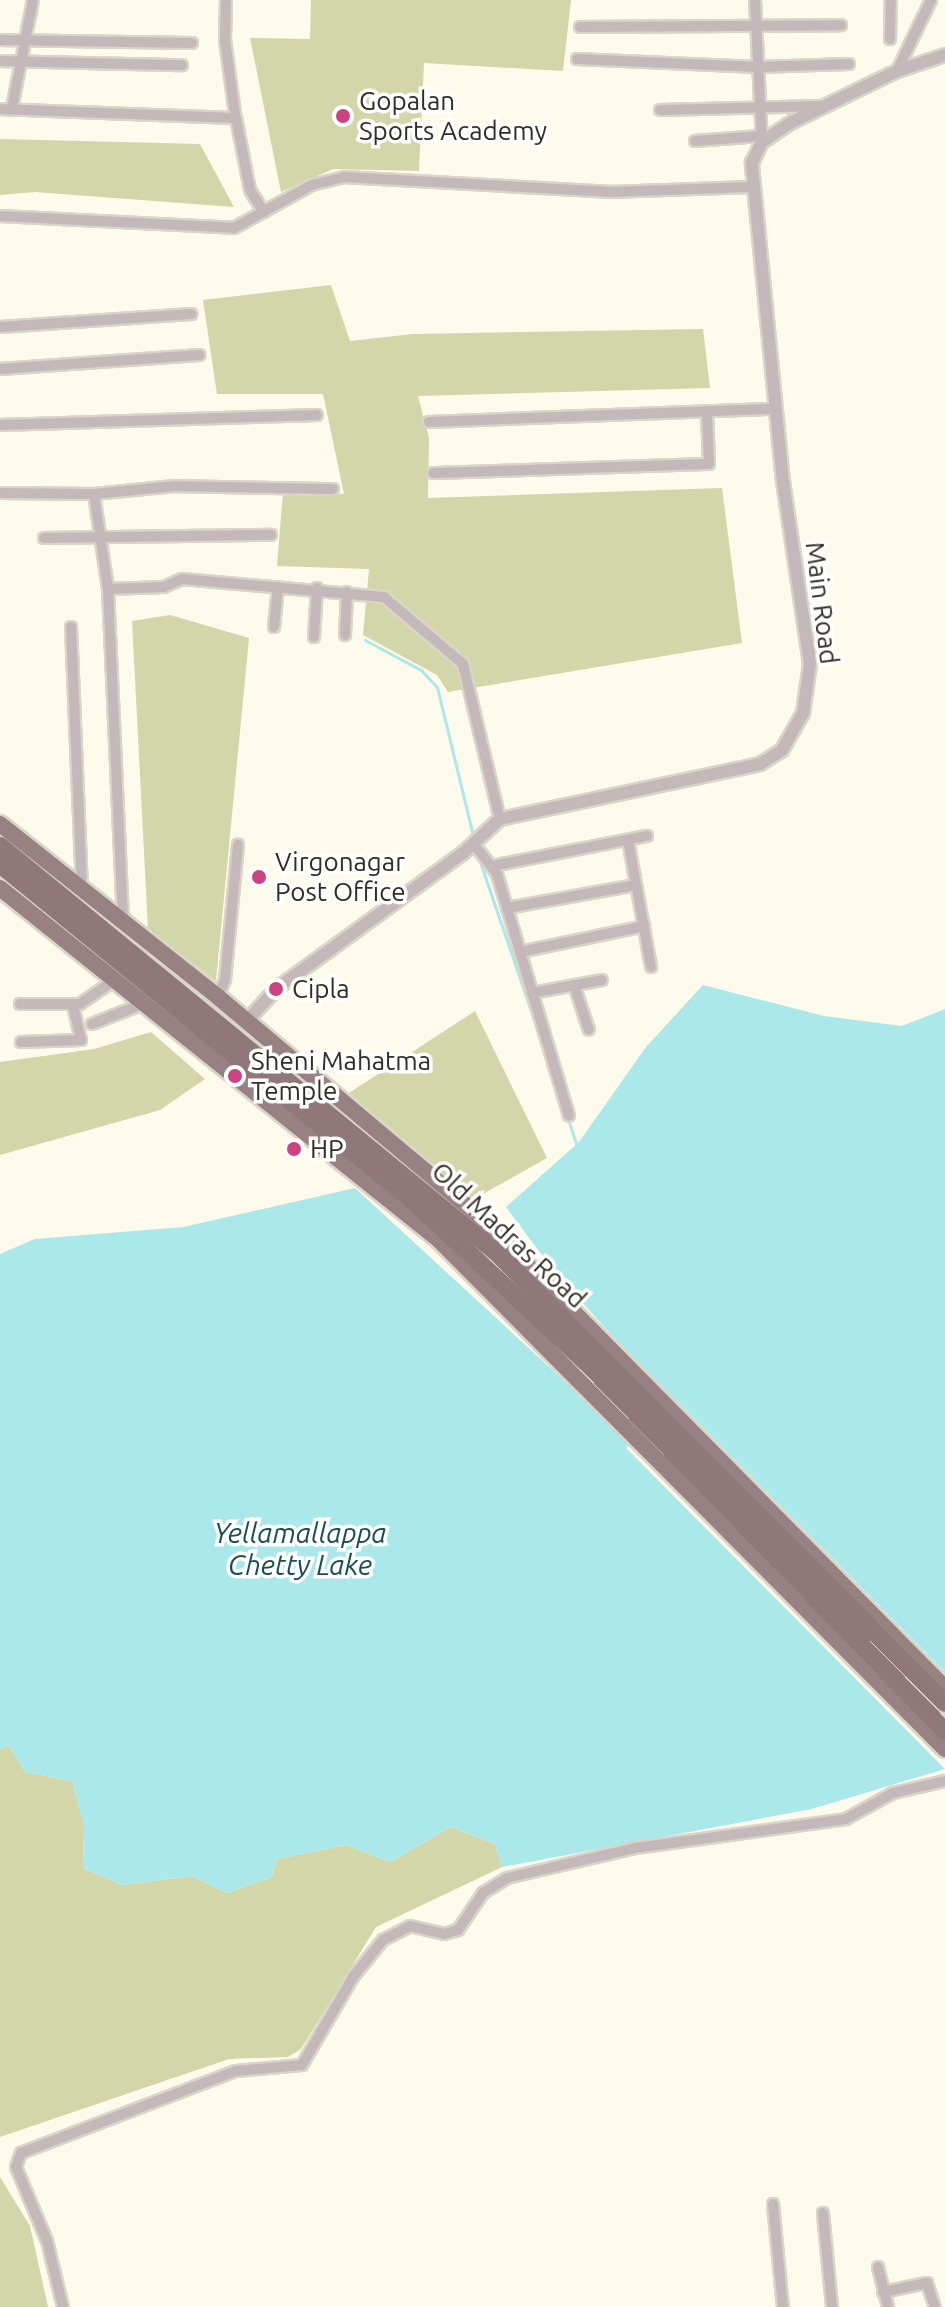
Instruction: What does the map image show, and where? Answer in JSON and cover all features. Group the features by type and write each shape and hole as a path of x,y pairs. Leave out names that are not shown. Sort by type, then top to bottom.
{"highway":[{"name":"Old Madras Road","path":"0,846 416,1182 496,1252 616,1384 945,1731"},
{"name":"Old Madras Road","path":"0,864 46,913 411,1199 616,1384"},
{"name":"Old Madras Road","path":"659,1428 944,1697"}],"main road":[{"path":"0,824 218,997 477,1214 616,1384 659,1428 945,1749"},
{"path":"0,888 46,913 145,1003 616,1384"}],"street":[{"path":"12,108 33,0"},
{"path":"226,0 225,40 237,123 250,190 264,212"},
{"path":"755,0 762,139"},
{"path":"890,39 891,0"},
{"path":"897,71 931,0"},
{"path":"580,27 841,25"},
{"path":"0,40 192,43"},
{"path":"695,141 762,139 822,106 897,71 945,55"},
{"path":"577,59 758,67 849,64"},
{"path":"0,61 182,65"},
{"path":"660,110 822,106"},
{"path":"0,109 236,118 237,123"},
{"name":"Main Road","path":"247,1021 276,989 473,843 500,819 760,764 782,750 803,713 810,664 775,409 751,187 752,163 762,139"},
{"path":"0,216 234,228 312,185 344,177 609,192 751,187"},
{"path":"0,327 192,314"},
{"path":"0,369 200,355"},
{"path":"429,422 775,409"},
{"path":"433,473 709,464 707,411"},
{"path":"0,425 317,415"},
{"path":"0,493 94,494 175,486 333,489"},
{"path":"94,494 108,589 123,923"},
{"path":"44,538 271,535"},
{"path":"108,589 164,587 182,579 317,588 384,597 463,664 500,819"},
{"path":"274,627 278,587"},
{"path":"314,637 317,588"},
{"path":"345,635 347,592"},
{"path":"71,627 82,890"},
{"path":"492,866 647,836"},
{"path":"628,840 651,967"},
{"path":"473,843 492,866 507,908 569,1115"},
{"path":"218,997 225,980 238,845"},
{"path":"507,908 636,885"},
{"path":"520,952 644,926"},
{"path":"20,1004 73,1005 116,979"},
{"path":"532,993 602,980"},
{"path":"574,985 589,1030"},
{"path":"92,1024 145,1003"},
{"path":"21,1042 81,1040 73,1005"},
{"path":"63,2307 47,2241 16,2167 21,2153 236,2071 302,2065 353,1977 383,1940 410,1926 444,1934 458,1930 483,1893 507,1878 635,1848 846,1819 893,1793 945,1781"},
{"path":"773,2204 783,2307"},
{"path":"823,2213 832,2307"},
{"path":"878,2267 888,2307"},
{"path":"883,2292 927,2283 935,2307"}],"green space":[{"name":"Gopalan Sports Academy","path":"311,0 571,0 563,71 424,63 419,171 333,169 281,192 250,38 310,39"},
{"path":"0,139 200,144 234,207 35,192 0,195"},
{"path":"331,285 350,341 413,334 703,329 710,388 418,396 429,438 428,498 722,488 742,643 448,692 437,675 363,635 369,569 277,566 283,492 344,494 323,394 217,394 203,300"},
{"path":"170,615 249,638 216,981 148,929 132,621"},
{"path":"475,1011 547,1158 474,1199 349,1093"},
{"path":"151,1032 205,1079 160,1110 0,1155 0,1062 94,1049"},
{"path":"9,1746 25,1772 72,1781 84,1824 83,1868 122,1885 192,1876 227,1893 272,1877 277,1859 346,1845 390,1862 451,1827 495,1844 502,1867 376,1927 301,2049 288,2057 229,2059 0,2137 0,1749"},
{"path":"0,2177 30,2226 48,2307 0,2307"}],"water":[{"name":"Yellamallappa Chetty Lake","path":"703,985 824,1016 902,1026 945,1009 945,1672 676,1400 626,1448 945,1769 812,1809 502,1867 495,1844 451,1827 390,1862 346,1845 277,1859 272,1877 227,1893 192,1876 122,1885 83,1868 84,1824 72,1781 25,1772 9,1746 0,1749 0,1254 35,1239 183,1227 355,1188 597,1411 640,1366 556,1274 506,1207 579,1142 646,1047"}],"waterway":[{"path":"365,640 421,670 437,687 473,836"},
{"path":"479,859 545,1052"},
{"path":"567,1116 577,1147"}],"place":[{"name":"Gopalan Sports Academy","path":"343,116"},
{"name":"Virgonagar Post Office","path":"259,877"},
{"name":"Cipla","path":"276,989"},
{"name":"Sheni Mahatma Temple","path":"235,1076"},
{"name":"HP","path":"294,1149"}]}
